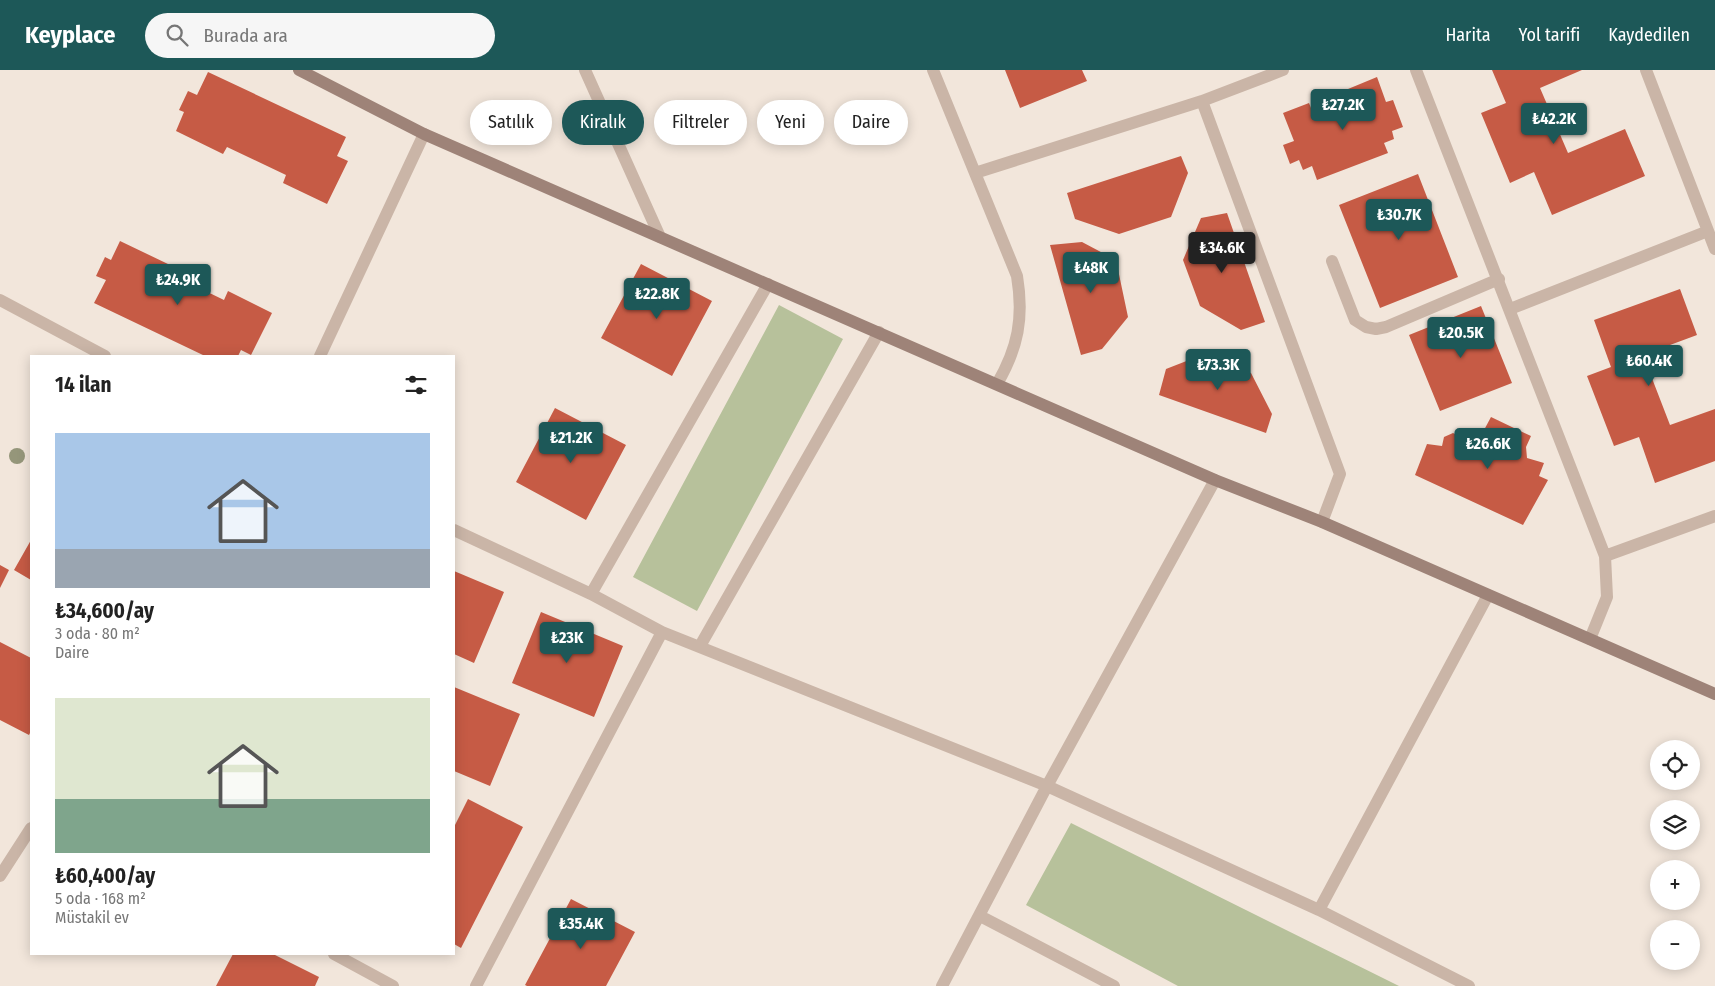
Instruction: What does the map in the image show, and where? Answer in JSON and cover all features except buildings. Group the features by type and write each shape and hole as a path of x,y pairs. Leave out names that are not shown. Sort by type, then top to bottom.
{"street":[{"path":"299,70 424,134 1216,480 1322,522 1715,694"},
{"path":"585,70 660,237"},
{"path":"933,70 1017,276 1020,295 1018,333 1013,351 997,384"},
{"path":"975,173 1202,101 1283,70"},
{"path":"1416,70 1499,279 1605,556 1607,597 1590,638"},
{"path":"1646,70 1715,249"},
{"path":"1202,101 1340,474 1322,522"},
{"path":"320,355 424,134"},
{"path":"1510,309 1708,230"},
{"path":"1332,261 1355,320 1366,327 1376,329 1386,327 1499,279"},
{"path":"591,594 768,284"},
{"path":"0,300 103,355"},
{"path":"700,646 879,332"},
{"path":"942,986 1047,786 1216,480"},
{"path":"1605,556 1715,516"},
{"path":"455,530 591,594 662,632 1047,786 1319,910 1470,986"},
{"path":"1319,910 1488,595"},
{"path":"476,986 662,632"},
{"path":"0,876 30,830"},
{"path":"980,916 1114,986"},
{"path":"336,955 392,986"}],"green space":[{"path":"779,305 843,339 697,611 633,577"},
{"path":"1071,823 1399,986 1178,986 1026,905"}]}
